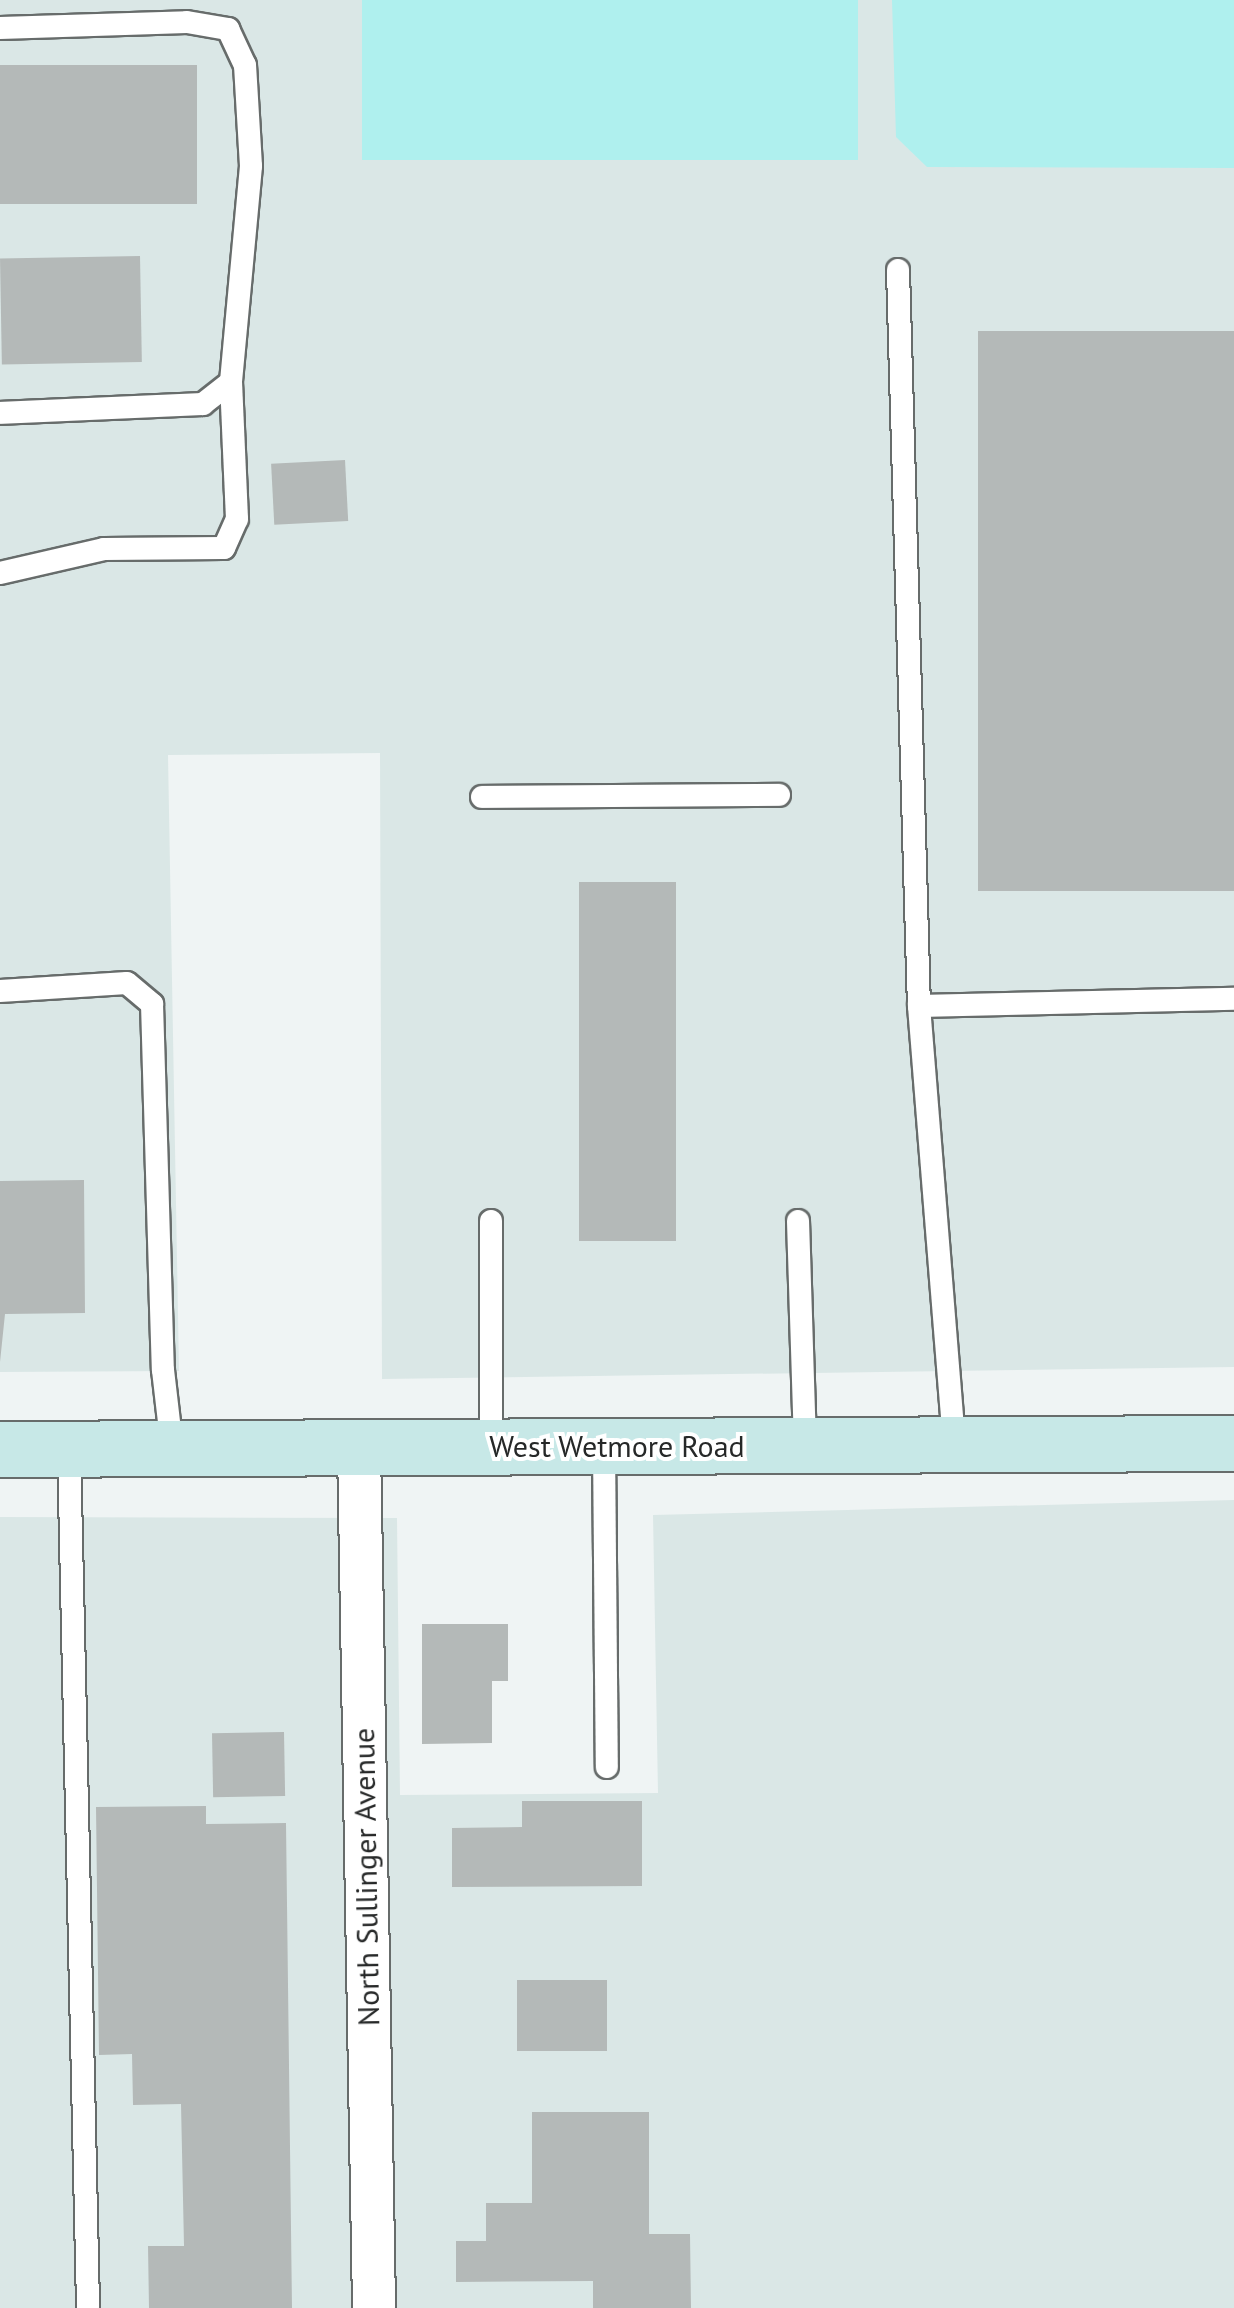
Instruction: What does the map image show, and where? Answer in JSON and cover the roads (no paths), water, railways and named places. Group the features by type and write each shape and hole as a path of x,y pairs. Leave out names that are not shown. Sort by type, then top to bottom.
{"street":[{"name":"West Wetmore Road","path":"0,1449 1234,1443"},
{"name":"North Sullinger Avenue","path":"359,1447 374,2308"}],"lane":[{"path":"0,28 187,22 228,29 245,65 252,166 231,382 237,520 224,548 104,550 0,573"},
{"path":"898,270 919,1006 954,1444"},
{"path":"0,414 202,404 231,382"},
{"path":"482,798 779,795"},
{"path":"0,991 126,983 152,1004 163,1370 172,1448"},
{"path":"919,1006 1234,999"},
{"path":"491,1220 491,1446"},
{"path":"798,1221 804,1445"},
{"path":"604,1446 607,1767"},
{"path":"69,1449 88,2308"}]}
